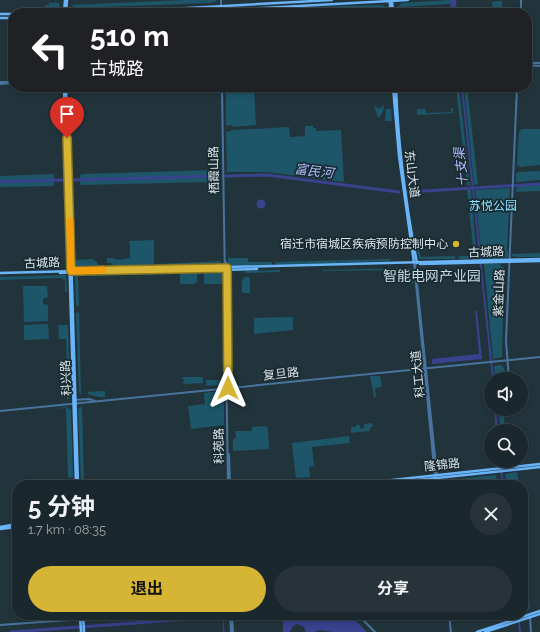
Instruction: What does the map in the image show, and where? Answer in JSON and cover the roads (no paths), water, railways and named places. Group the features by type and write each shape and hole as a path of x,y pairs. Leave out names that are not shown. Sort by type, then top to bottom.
{"main road":[{"path":"195,8 332,0"},
{"path":"278,8 408,0"},
{"name":"科兴路","path":"65,92 77,480"},
{"name":"东山大道","path":"394,92 415,264"},
{"name":"古城路","path":"0,274 540,260"},
{"name":"隆锦路","path":"396,480 540,465"},
{"name":"隆锦路","path":"407,480 436,476"},
{"path":"0,528 12,527"},
{"path":"528,616 540,611"},
{"path":"530,617 540,614"},
{"path":"82,620 83,631"},
{"path":"477,632 516,620"},
{"path":"485,632 513,621"}],"street":[{"path":"221,0 221,7"},
{"name":"栖霞山路","path":"222,92 225,253"},
{"name":"紫金山路","path":"508,372 506,341 517,92"},
{"name":"科苑路","path":"225,253 229,480"},
{"name":"科工大道","path":"415,264 437,480"},
{"name":"复旦路","path":"0,411 75,402 540,357"},
{"path":"530,617 530,632"},
{"path":"0,625 51,620"},
{"path":"231,620 232,632"},
{"path":"363,620 375,632"},
{"path":"450,620 451,632"}],"water":[{"path":"450,0 456,0 457,8 451,8"},
{"path":"261,199 266,204 261,209 256,204"},
{"path":"475,310 477,311 482,359 432,364 432,359 479,354"},
{"path":"283,620 355,620 367,632 333,632 320,630 315,632 306,632 304,627 297,624 293,626 290,632 283,632"}],"waterway":[{"name":"十支渠","path":"463,92 479,246"},
{"name":"富民河","path":"226,176 267,175 399,192"},
{"name":"富民河","path":"73,180 220,176"},
{"name":"富民河","path":"0,182 63,180"},
{"name":"十支渠","path":"408,192 540,184"},
{"name":"十支渠","path":"479,248 492,372"},
{"name":"十支渠","path":"496,416 496,424"},
{"name":"十支渠","path":"501,468 502,480"},
{"path":"11,632 177,620"},
{"path":"223,620 224,632"},
{"name":"十支渠","path":"519,620 520,632"}],"place":[{"name":"宿迁市宿城区疾病预防控制中心","path":"456,244"}],"district":[{"name":"智能电网产业园","path":"432,276"}],"park label":[{"name":"苏悦公园","path":"493,206"}]}
